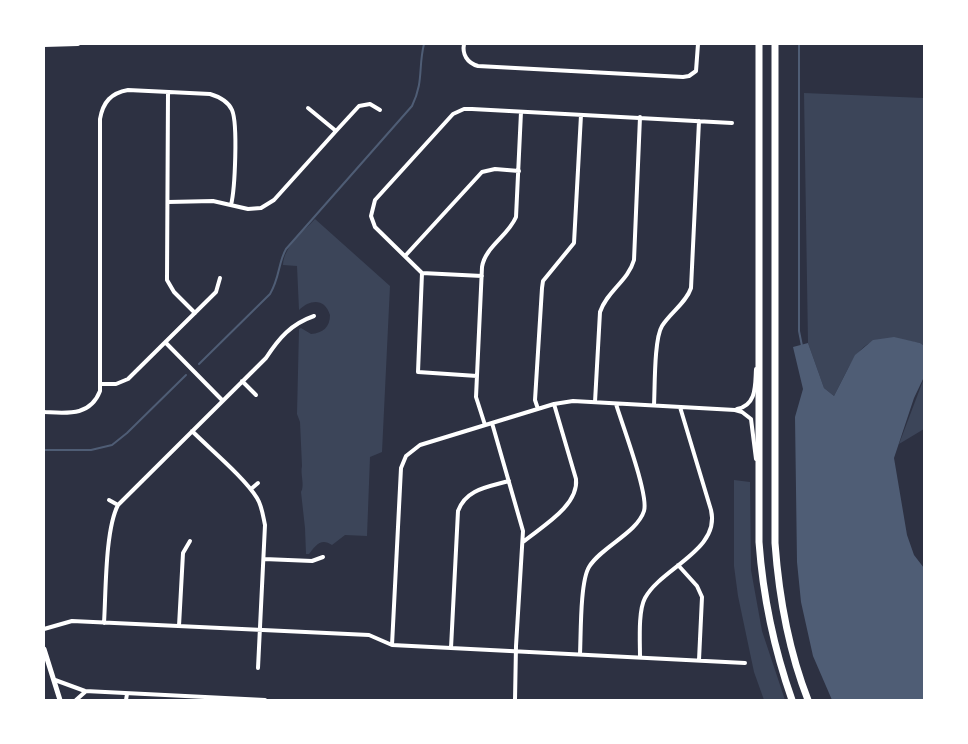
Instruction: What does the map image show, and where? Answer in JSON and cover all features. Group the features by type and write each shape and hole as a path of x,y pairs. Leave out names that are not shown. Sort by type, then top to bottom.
{"highway":[{"path":"759,44 758,489 760,565 773,639 791,700"},
{"path":"775,44 775,543 778,584 787,633 808,700"}],"main road":[{"path":"44,649 60,700"}],"street":[{"path":"44,45 78,44"},
{"path":"464,44 465,56 472,65 478,66 683,77 696,71 698,44"},
{"path":"44,412 67,413 85,410 97,399 100,384 100,119 104,104 120,92 128,90 217,96 228,104 234,116 235,189 231,205"},
{"path":"168,92 168,280 174,292 195,313"},
{"path":"103,93 109,99"},
{"path":"168,202 213,201 255,209 267,206 359,106 370,104 380,110"},
{"path":"308,108 336,131"},
{"path":"482,276 422,273 375,227 371,216 375,200 453,114 464,109 732,123"},
{"path":"485,425 476,397 483,260 513,225 516,218 521,112"},
{"path":"538,409 536,400 543,281 574,243 581,115"},
{"path":"595,402 600,312 605,300 628,273 634,260 640,117"},
{"path":"654,405 659,332 689,294 691,288 699,121"},
{"path":"405,256 482,172 495,169 519,171"},
{"path":"422,273 418,372 477,376"},
{"path":"100,384 116,384 128,379 216,292 220,278"},
{"path":"104,623 110,531 114,513 124,497 266,358 276,343 298,322 314,316"},
{"path":"735,410 748,405 754,395 759,336"},
{"path":"166,343 222,400"},
{"path":"242,381 256,395"},
{"path":"392,645 403,461 410,451 420,445 569,401 735,410 748,416 753,424 758,489"},
{"path":"522,542 570,502 576,492 576,479 554,404"},
{"path":"580,654 585,580 589,567 638,521 644,509 642,488 616,404"},
{"path":"640,657 644,601 651,590 703,543 713,524 711,510 680,407"},
{"path":"492,423 521,523 515,700"},
{"path":"192,431 251,489 263,513 264,559 258,668"},
{"path":"451,648 458,511 469,495 509,481"},
{"path":"251,489 258,483"},
{"path":"109,500 118,506"},
{"path":"179,626 183,553 190,541"},
{"path":"264,559 312,561 323,556"},
{"path":"678,565 697,586 702,597 699,660"},
{"path":"44,629 72,621 369,635 392,645 744,663"},
{"path":"55,680 85,692 265,700"},
{"path":"76,700 85,692"},
{"path":"126,700 127,694"}],"shaded area":[{"path":"804,93 924,98 924,349 920,343 885,339 873,341 857,355 834,396 824,388 808,343"},
{"path":"315,219 390,286 382,452 370,457 367,536 345,535 332,545 321,542 309,554 306,554 301,492 303,483 300,422 297,414 299,329 311,334 319,332 327,326 330,315 325,306 317,302 303,306 299,310 297,266 283,265 290,246"},
{"path":"894,337 924,346 924,377 914,398 894,458 907,535 914,555 924,568 924,700 832,700 813,656 801,602 797,562 795,417 803,389 793,347 808,343 824,388 834,396 855,355 873,340"},
{"path":"924,378 924,429 899,444"},
{"path":"734,480 750,482 751,570 762,631 785,700 764,700 754,672 734,566"}],"waterway":[{"path":"199,364 270,294 286,249 412,106 418,89 424,44"},
{"path":"799,44 799,331 802,346"},
{"path":"44,450 91,450 112,445 186,375"}]}
